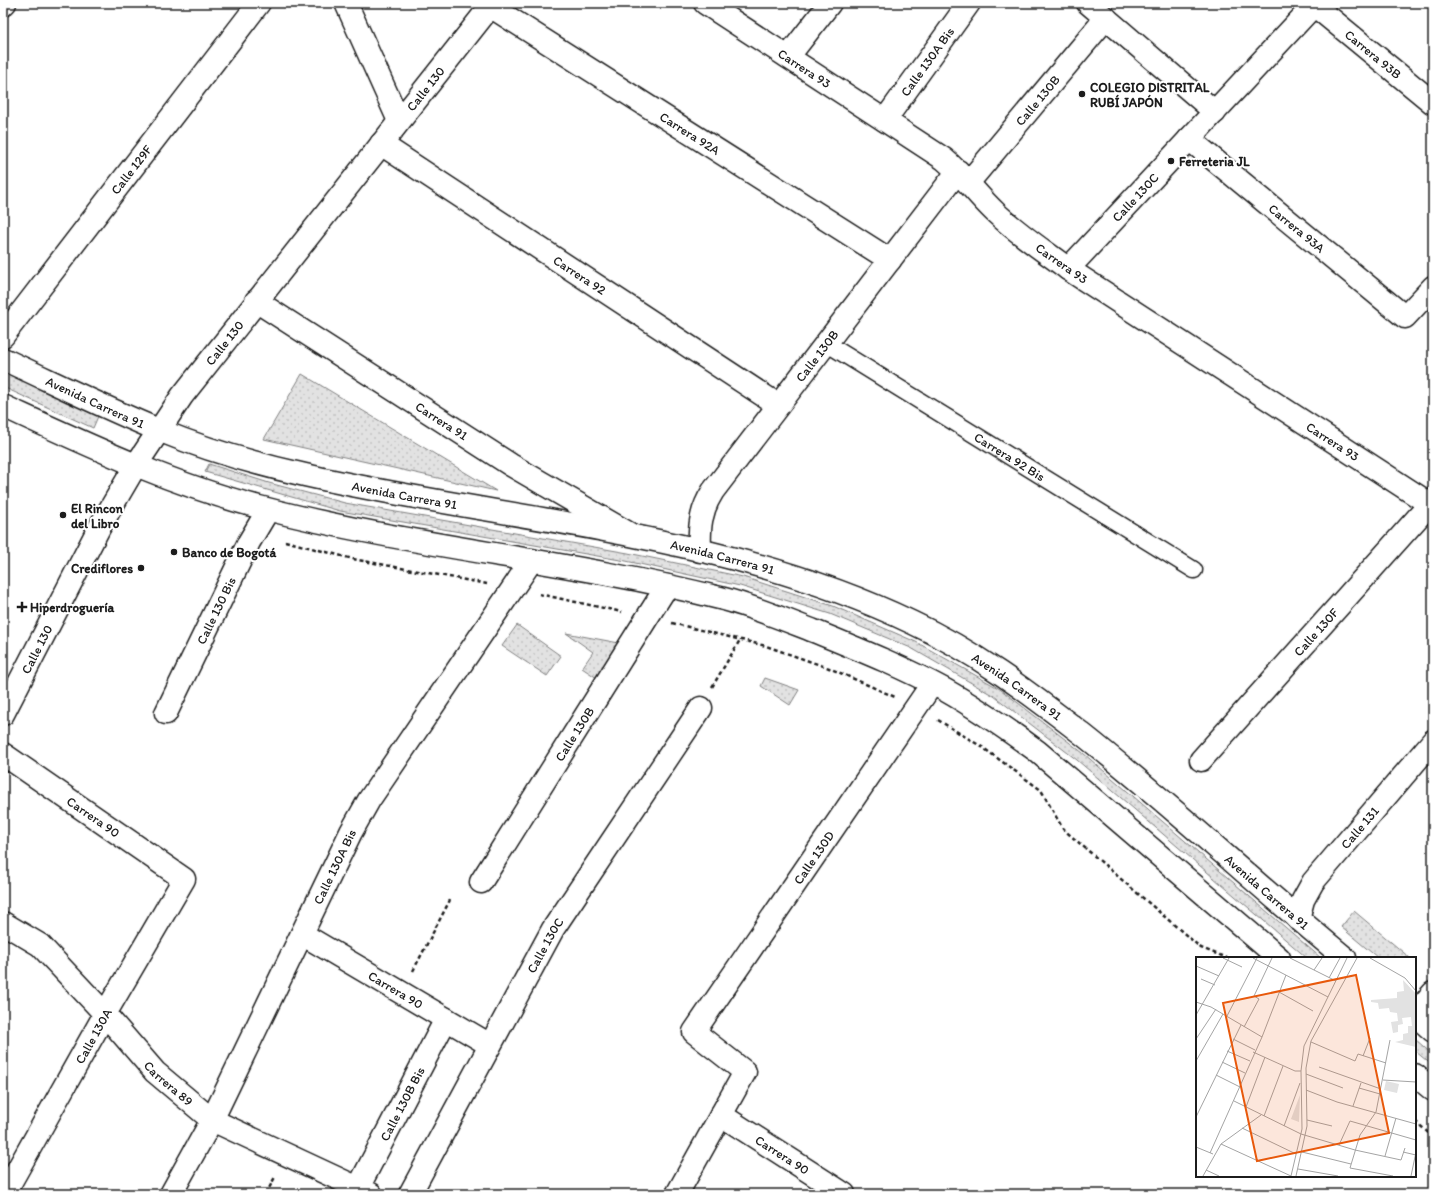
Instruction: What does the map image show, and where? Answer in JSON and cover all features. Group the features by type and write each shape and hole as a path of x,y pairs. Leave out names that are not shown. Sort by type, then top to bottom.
{"street":[{"name":"Calle 129F","path":"3,336 258,3"},
{"path":"346,3 399,121"},
{"name":"Carrera 93","path":"705,3 944,159 963,177 982,199 1012,227 1068,269 1432,505"},
{"path":"788,57 830,3"},
{"name":"Calle 130A Bis","path":"885,120 969,3"},
{"path":"1088,3 1215,112"},
{"name":"Carrera 93B","path":"1315,4 1433,103"},
{"name":"Calle 130C","path":"1068,269 1315,4"},
{"name":"Calle 130","path":"3,714 99,528 158,430 256,301 492,5"},
{"name":"Carrera 92A","path":"492,5 890,260"},
{"name":"Calle 130B","path":"700,551 700,522 708,500 778,405 890,260 1106,18"},
{"name":"Carrera 93A","path":"1189,139 1406,317 1433,287"},
{"name":"Carrera 92","path":"381,144 778,405"},
{"name":"Carrera 91","path":"256,301 511,464 631,534"},
{"name":"Avenida Carrera 91","path":"3,359 158,430 203,447 303,475 631,534 700,551 798,578 861,601 911,622 970,653 1020,685 1128,771 1344,957"},
{"path":"3,406 136,465 212,494 268,510 384,535 532,560 722,598 760,611 872,655 932,684 996,721 1037,751 1278,957"},
{"name":"Calle 130F","path":"1201,760 1432,505"},
{"name":"Calle 130 Bis","path":"166,713 249,542 268,510"},
{"name":"Calle 130A Bis","path":"171,1194 212,1120 369,800 532,560"},
{"name":"Calle 130B","path":"481,882 667,586"},
{"name":"Calle 130D","path":"721,1115 745,1072 694,1032 908,716 932,684"},
{"name":"Calle 130C","path":"410,1194 553,929 701,708"},
{"name":"Calle 131","path":"1298,919 1303,900 1313,882 1433,741"},
{"name":"Carrera 90","path":"3,754 184,879"},
{"name":"Calle 130A","path":"4,1194 105,1014 184,879"},
{"name":"Carrera 89","path":"3,922 40,945 105,1014 155,1072 212,1120 365,1191"},
{"name":"Carrera 90","path":"302,934 490,1045"},
{"path":"1416,1014 1433,992"},
{"path":"1416,1016 1433,1031"},
{"name":"Calle 130B Bis","path":"365,1191 446,1019"},
{"path":"1416,1076 1433,1090"},
{"path":"677,1194 721,1115"},
{"name":"Carrera 90","path":"721,1115 844,1194"}],"lane":[{"name":"Carrera 92 Bis","path":"826,343 1194,570"}],"path":[{"path":"701,708 740,640"},
{"path":"401,993 450,900"},
{"path":"1416,1122 1433,1137"}],"shaded area":[{"path":"3,369 99,414 93,428 3,387"},
{"path":"302,374 496,491 264,439"},
{"path":"209,464 269,483 345,503 628,553 743,577 833,606 916,642 1000,689 1083,753 1320,957 1306,957 1077,760 994,696 911,648 830,614 740,586 626,561 340,511 205,472"},
{"path":"517,625 561,656 547,676 502,646"},
{"path":"566,633 619,643 597,678 582,668 593,652"},
{"path":"765,678 799,690 790,705 761,686"},
{"path":"1354,911 1409,957 1377,957 1341,927"},
{"path":"1416,1040 1433,1055 1433,1066 1416,1052"}],"place":[{"name":"COLEGIO DISTRITAL RUBÍ JAPÓN","path":"1082,94"},
{"name":"Ferreteria JL","path":"1171,161"},
{"name":"El Rincon del Libro","path":"63,515"},
{"name":"Banco de Bogotá","path":"174,552"},
{"name":"Crediflores","path":"141,568"},
{"name":"Hiperdroguería","path":"22,607"}]}
